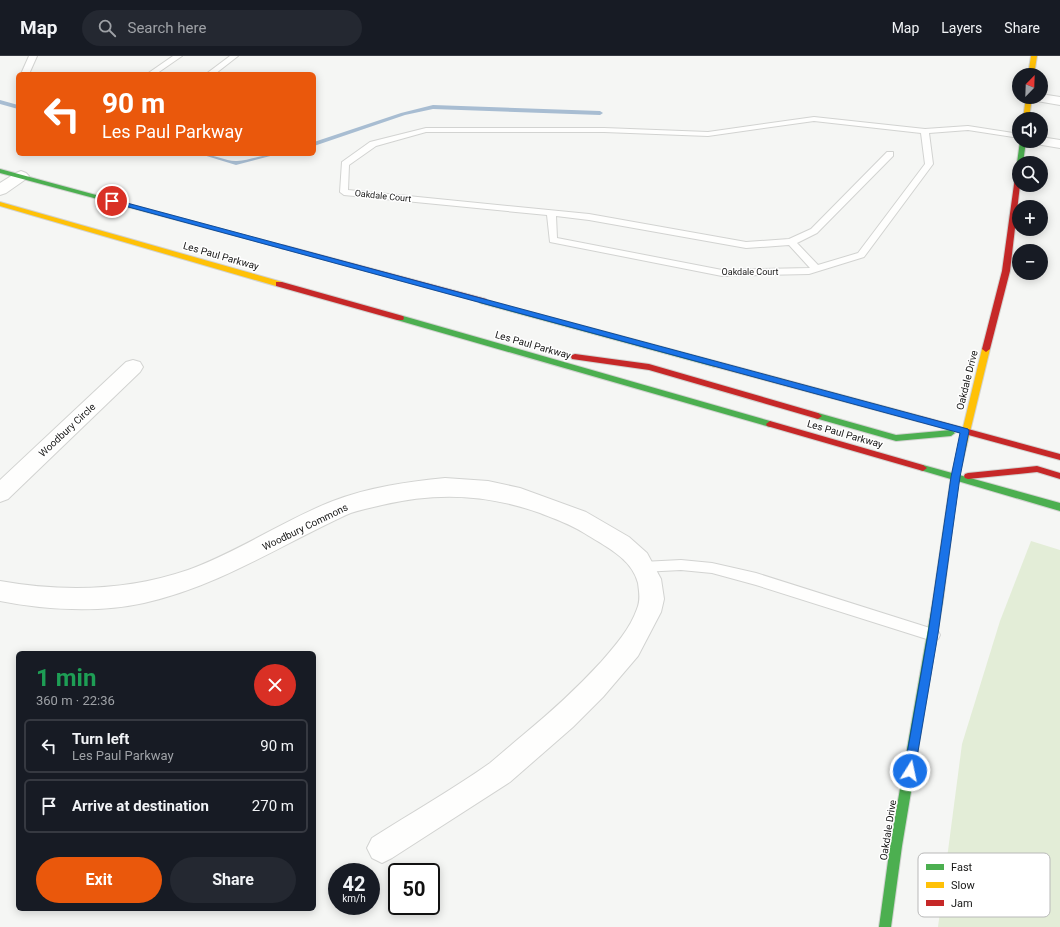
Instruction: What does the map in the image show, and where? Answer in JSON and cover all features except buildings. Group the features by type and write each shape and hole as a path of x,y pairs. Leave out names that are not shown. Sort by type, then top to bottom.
{"main road":[{"path":"1032,56 1032,68"},
{"path":"0,170 1060,457"},
{"name":"Oakdale Drive","path":"885,927 896,846 933,634 955,477 965,431 1006,271 1016,192"},
{"name":"Les Paul Parkway","path":"0,204 1060,506"},
{"path":"492,345 649,367 896,438 965,431"},
{"path":"955,477 1037,469 1060,476"}],"street":[{"path":"1048,100 1060,102"},
{"path":"1048,142 1060,144"},
{"path":"0,190 21,176"},
{"name":"Woodbury Circle","path":"0,493 133,367"},
{"name":"Woodbury Commons","path":"0,591 31,597 60,599 116,597 144,593 192,579 226,565 340,508 365,500 405,491 445,487 488,490 520,498 564,512 578,518 621,544 639,560 649,579 652,599 649,612 629,648 594,688 564,718 500,772 382,848"}],"lane":[{"path":"26,72 33,56"},
{"path":"154,72 178,56"},
{"path":"213,72 234,56"},
{"name":"Oakdale Court","path":"925,130 929,164 861,255 809,271 722,273 553,240 551,213 344,192 345,164 373,144 426,130 604,130 708,134 814,119 925,130 968,128 1012,135"},
{"path":"551,213 589,217 746,245 791,242 814,231 890,154"},
{"path":"791,242 817,268"},
{"path":"642,567 681,565 712,568 756,579 933,634"}],"green space":[{"path":"1031,541 1060,550 1060,927 938,927 939,917 1050,917 1050,853 948,853 962,744 1000,621"}],"waterway":[{"path":"0,102 16,106"},
{"path":"316,143 388,118 433,107 600,113"},
{"path":"210,156 236,163 266,156"}],"traffic: fast":[{"path":"1021,156 1022,148"},
{"path":"0,171 283,247"},
{"path":"483,301 715,364"},
{"path":"400,318 770,424"},
{"path":"818,416 896,438 951,433"},
{"path":"923,468 1060,507"},
{"path":"885,927 896,846 938,600"}],"traffic: slow":[{"path":"1032,68 1034,56"},
{"path":"1027,112 1028,104"},
{"path":"0,204 279,284"},
{"path":"938,600 955,477 986,349"},
{"path":"715,364 920,419"}],"traffic: jam":[{"path":"986,349 1006,271 1016,192"},
{"path":"283,247 483,301"},
{"path":"279,284 400,318"},
{"path":"575,357 649,367 818,416"},
{"path":"920,419 1060,457"},
{"path":"770,424 923,468"},
{"path":"968,476 1037,469 1060,476"}],"route":[{"path":"112,201 965,431 955,477 933,634 910,771"}]}
